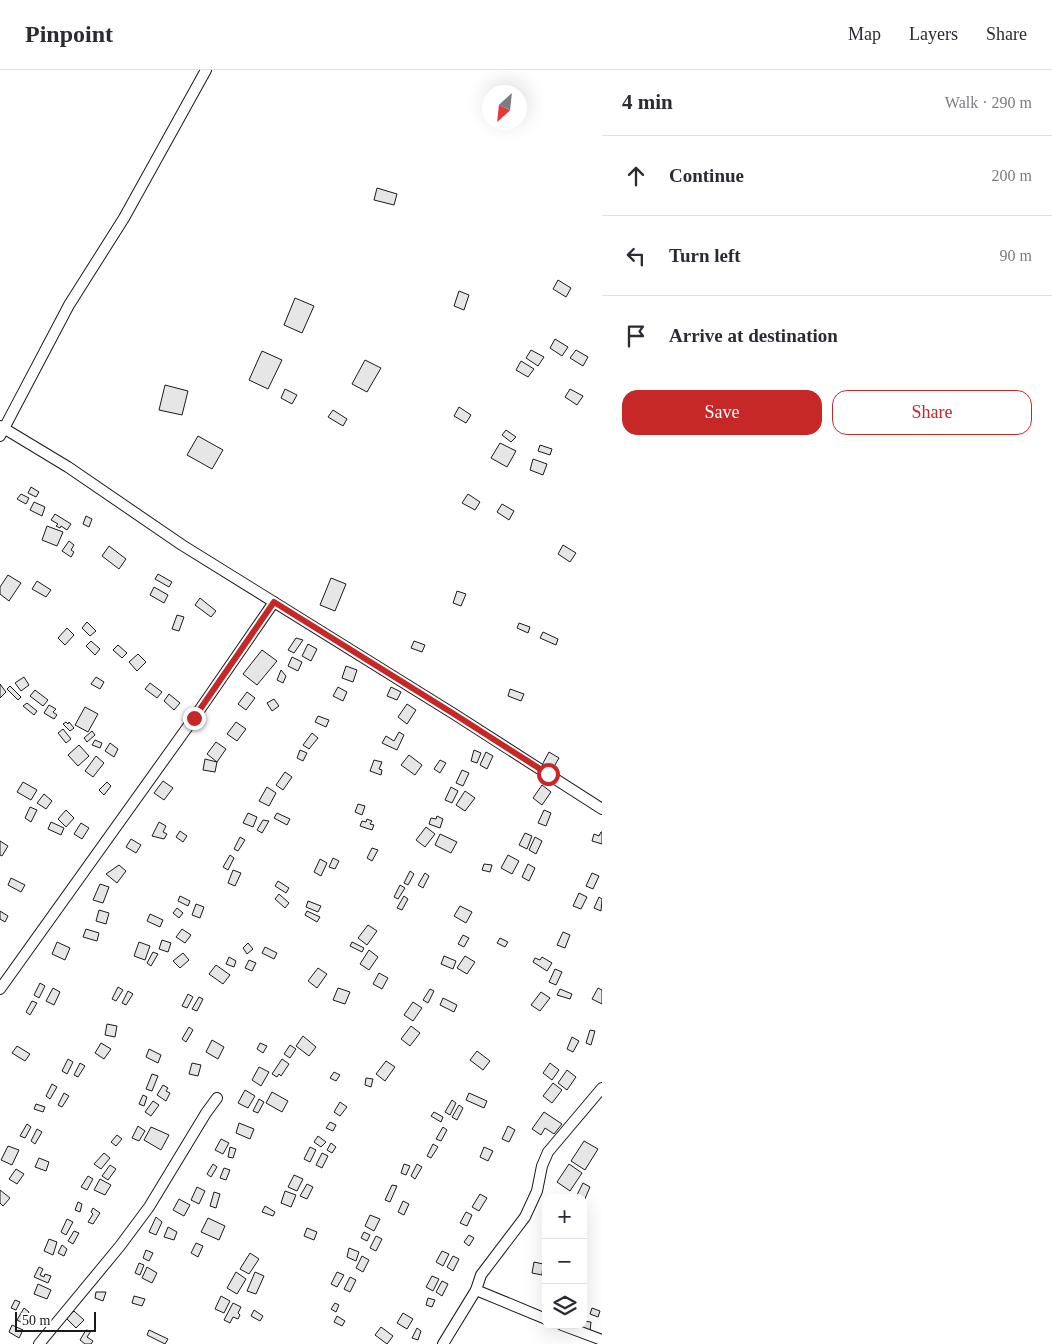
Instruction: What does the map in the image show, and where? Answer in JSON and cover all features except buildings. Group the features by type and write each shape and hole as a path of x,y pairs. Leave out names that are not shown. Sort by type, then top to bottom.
{"street":[{"path":"206,70 124,218 69,305 1,430 68,467 182,545 454,714 602,809"},
{"path":"0,990 194,718 274,602"},
{"path":"443,1344 476,1290 481,1275 525,1217 537,1190 542,1166 548,1152 602,1088"},
{"path":"39,1344 120,1246 149,1207 217,1098"},
{"path":"476,1290 542,1316"},
{"path":"573,1329 602,1340"}],"route":[{"path":"194,718 274,602 548,774"}]}
